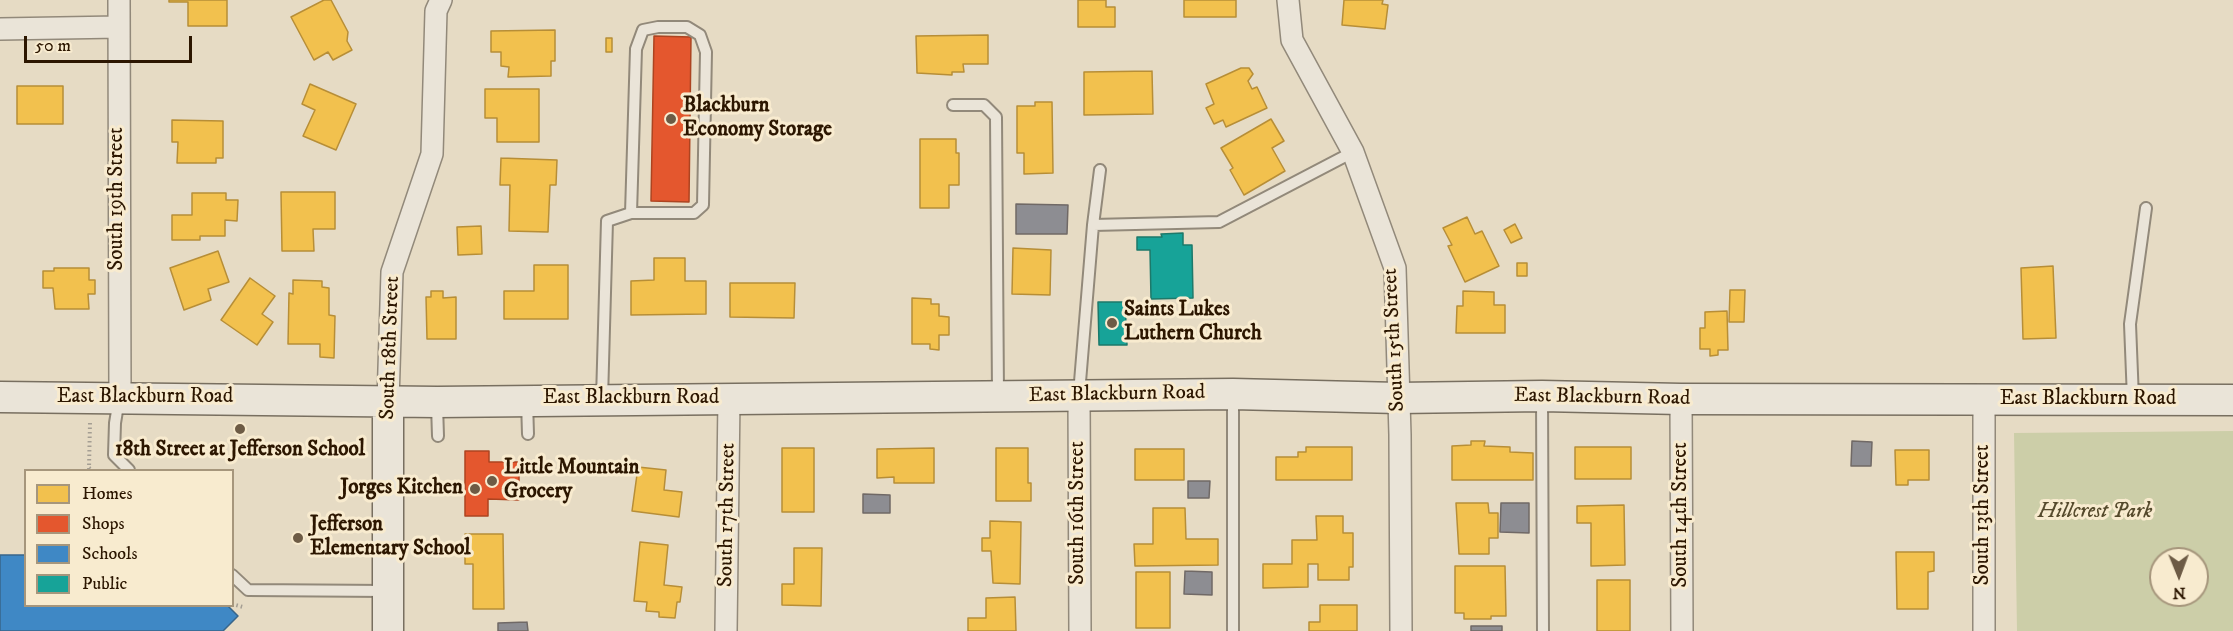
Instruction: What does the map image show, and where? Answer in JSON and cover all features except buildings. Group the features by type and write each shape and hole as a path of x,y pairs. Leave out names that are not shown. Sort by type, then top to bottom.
{"street":[{"name":"South 19th Street","path":"119,0 120,397"},
{"name":"South 18th Street","path":"388,631 388,401 392,272 432,154 436,11 441,0"},
{"name":"South 15th Street","path":"1288,0 1292,39 1353,152 1395,268 1401,631"},
{"path":"0,29 119,27"},
{"name":"East Blackburn Road","path":"0,397 437,402 1233,394 1398,398 1542,396 1681,399 2233,400"},
{"name":"South 16th Street","path":"1079,396 1080,631"},
{"name":"South 17th Street","path":"726,631 729,398"},
{"name":"South 14th Street","path":"1681,399 1682,631"},
{"name":"South 13th Street","path":"1984,400 1984,631"}],"lane":[{"path":"602,399 607,221 631,213 694,213 703,205 706,52 700,34 687,27 658,27 643,30 636,50 631,213"},
{"path":"953,105 984,105 996,117 998,396"},
{"path":"1093,225 1219,222 1353,152"},
{"path":"1079,396 1093,225 1100,170"},
{"path":"2133,400 2130,324 2146,208"},
{"path":"1233,394 1233,631"},
{"path":"1542,396 1543,631"},
{"path":"120,397 115,423 114,455 127,469"},
{"path":"527,400 528,434"},
{"path":"437,402 438,436"},
{"path":"234,577 248,590 388,591"}],"path":[{"path":"90,423 90,469"}],"green space":[{"name":"Hillcrest Park","path":"2233,431 2233,631 2017,631 2014,433"}],"place":[{"name":"Blackburn Economy Storage","path":"671,119"},
{"name":"Saints Lukes Luthern Church","path":"1112,323"},
{"name":"18th Street at Jefferson School","path":"240,429"},
{"name":"Little Mountain Grocery","path":"492,481"},
{"name":"Jorges Kitchen","path":"475,489"},
{"name":"Jefferson Elementary School","path":"298,538"}]}
